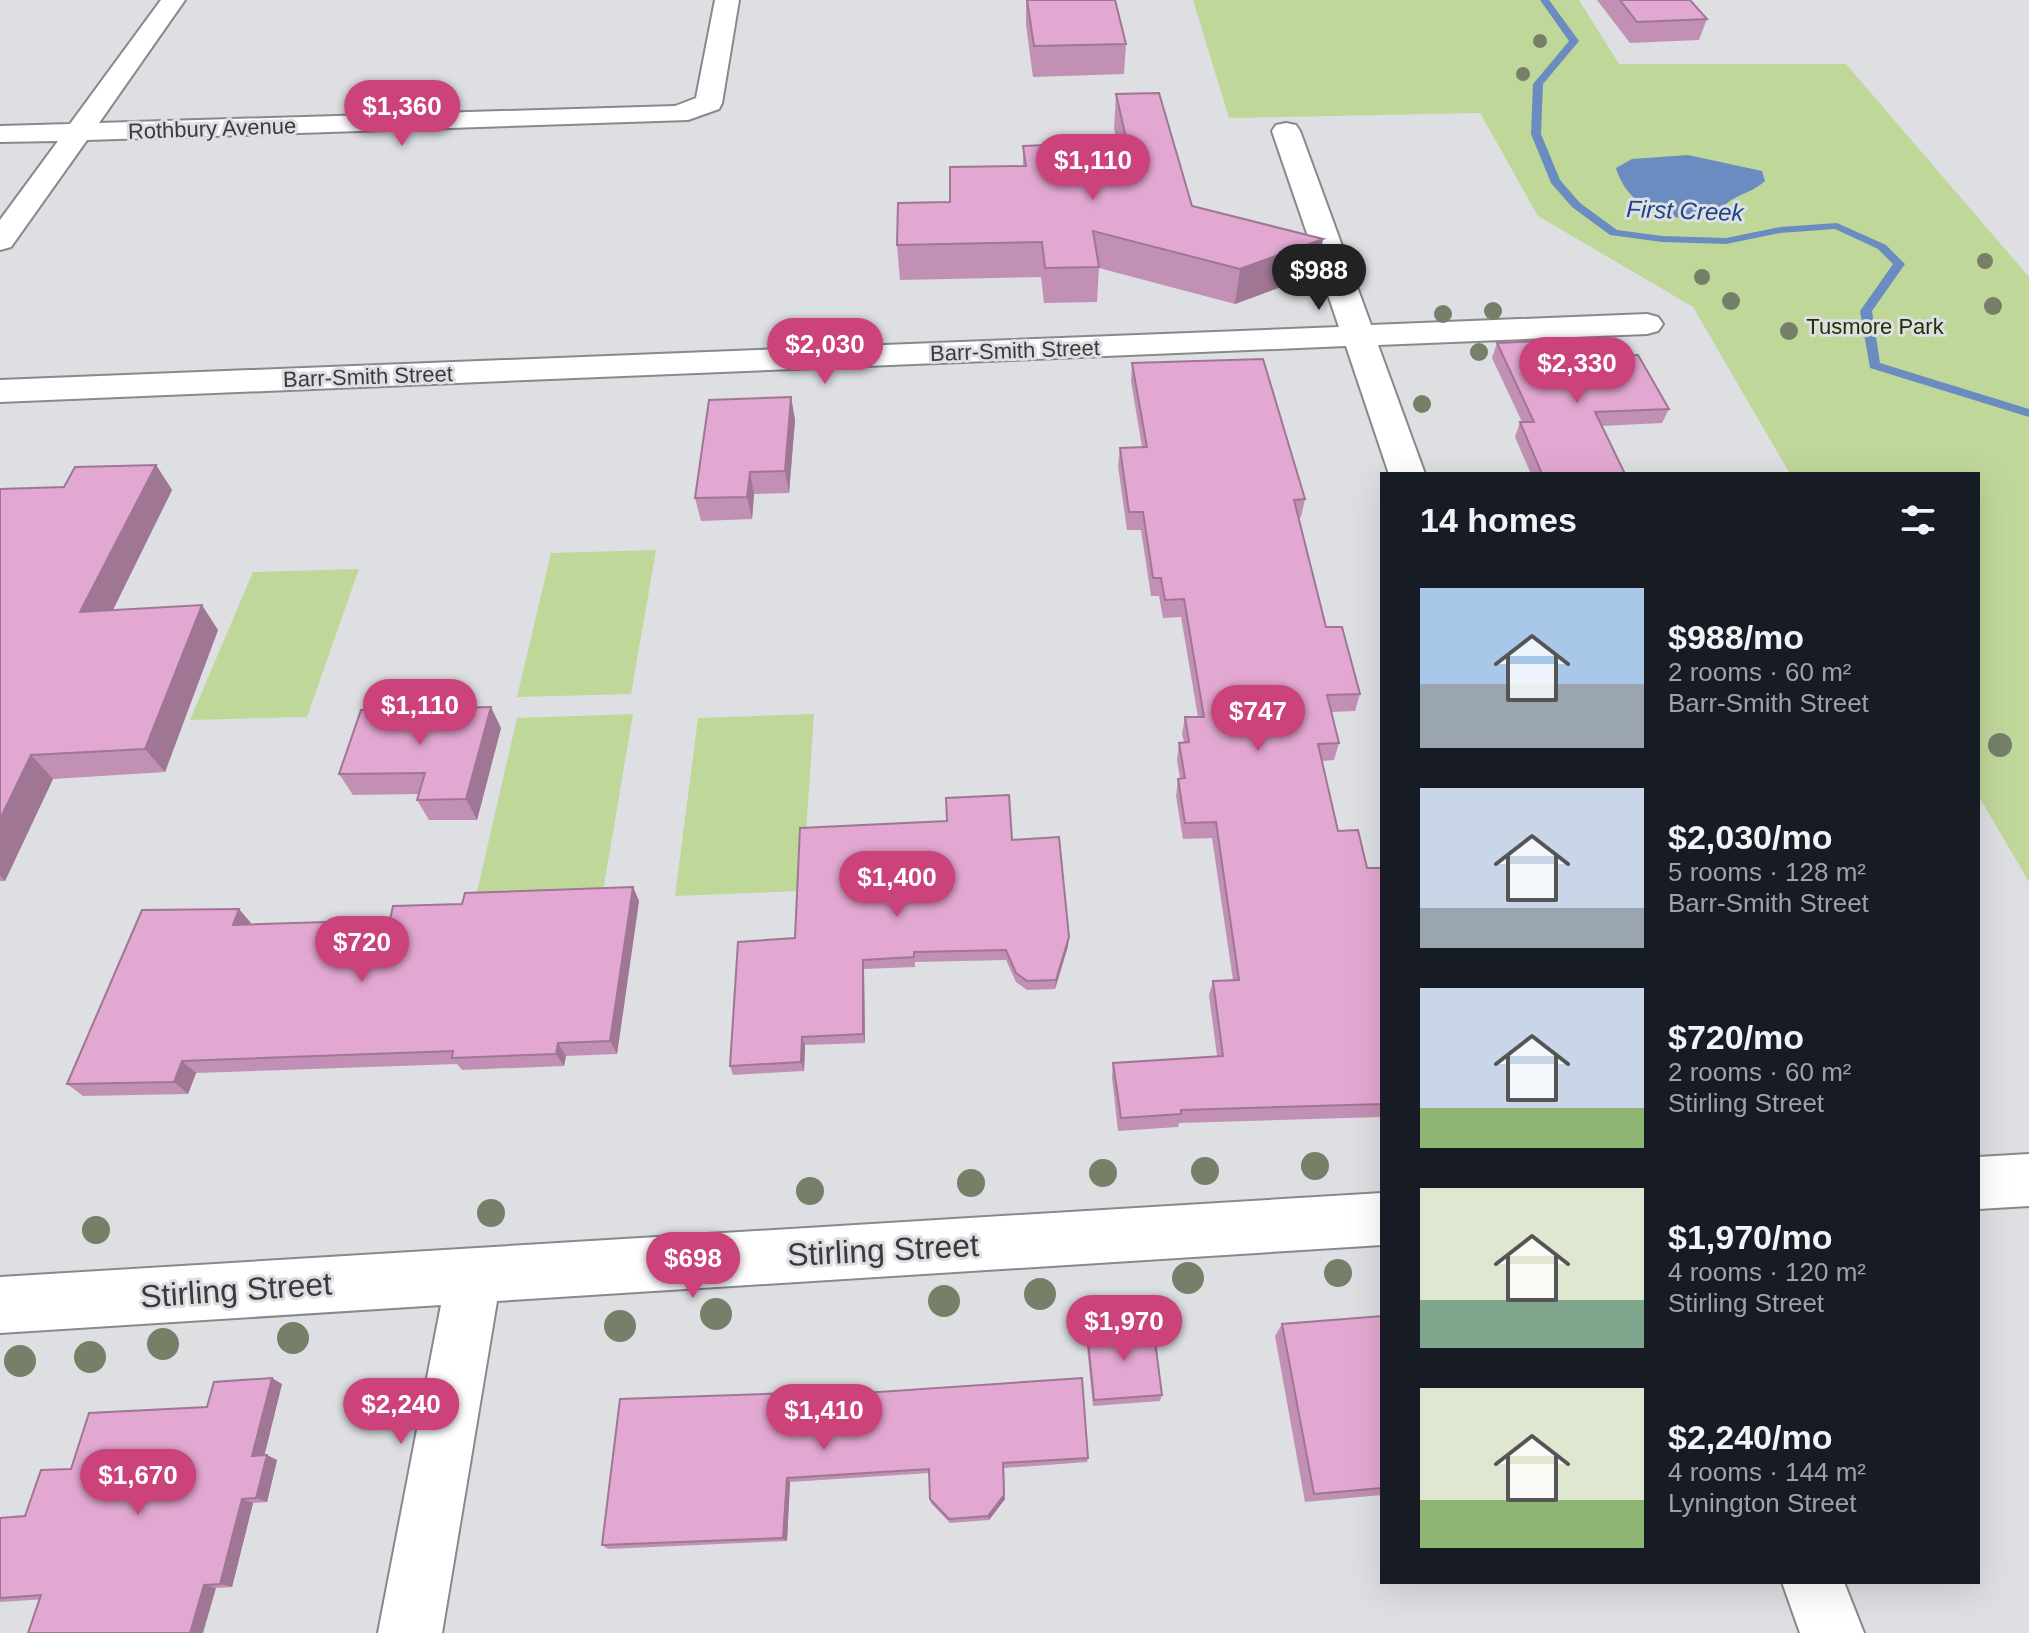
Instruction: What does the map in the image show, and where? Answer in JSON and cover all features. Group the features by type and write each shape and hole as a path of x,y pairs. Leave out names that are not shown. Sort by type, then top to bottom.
{"street":[{"path":"0,241 173,0"},
{"name":"Rothbury Avenue","path":"0,134 678,114 709,103 727,0"},
{"path":"1286,131 1406,472"},
{"name":"Barr-Smith Street","path":"0,391 1647,324"},
{"path":"1980,1183 2029,1180"},
{"name":"Stirling Street","path":"0,1305 1380,1219"},
{"path":"410,1633 474,1274"},
{"path":"1814,1584 1832,1633"}],"green space":[{"name":"Tusmore Park","path":"1193,0 1579,0 1619,64 1846,64 2029,277 2029,882 1980,798 1980,472 1789,472 1693,307 1538,216 1480,113 1229,118"},
{"path":"656,550 631,694 517,697 551,553"},
{"path":"359,569 307,717 190,720 253,572"},
{"path":"633,714 603,891 476,896 517,718"},
{"path":"814,714 802,891 675,896 698,718"}],"water":[{"path":"1688,155 1762,171 1765,181 1718,211 1686,218 1656,212 1643,205 1622,183 1616,168 1632,159"}],"building":[{"path":"1027,0 1115,0 1126,44 1034,46"},
{"path":"1620,0 1690,0 1707,19 1637,22"},
{"path":"1159,93 1192,206 1323,239 1240,269 1093,231 1099,267 1045,268 1042,242 897,245 898,203 950,202 950,167 1026,166 1023,146 1127,142 1116,94"},
{"path":"1542,341 1551,359 1638,355 1669,409 1595,412 1624,472 1541,472 1520,422 1534,422 1497,343"},
{"path":"1263,359 1305,499 1294,500 1326,627 1342,627 1360,694 1327,695 1339,743 1318,744 1338,831 1358,830 1367,868 1380,868 1380,1104 1181,1110 1181,1114 1121,1118 1113,1063 1223,1056 1213,981 1239,980 1216,822 1185,823 1178,779 1185,778 1179,743 1189,742 1185,717 1204,717 1184,599 1165,600 1161,578 1153,578 1143,512 1129,512 1120,448 1147,447 1132,363"},
{"path":"791,397 785,471 750,472 747,497 695,498 709,400"},
{"path":"156,465 80,612 202,605 145,749 31,755 0,819 0,489 64,487 75,467"},
{"path":"491,707 466,799 417,800 425,773 339,774 361,710"},
{"path":"1009,795 1012,840 1059,837 1069,937 1056,980 1027,981 1016,973 1006,950 914,952 914,957 863,960 863,1034 802,1037 801,1062 730,1066 738,942 795,938 800,828 947,821 946,798"},
{"path":"633,887 610,1041 558,1043 556,1054 452,1058 453,1051 182,1061 174,1082 67,1084 142,910 239,909 233,925 390,920 393,906 462,904 465,893"},
{"path":"1380,1316 1380,1488 1314,1494 1282,1324"},
{"path":"1153,1326 1162,1395 1094,1400 1087,1331"},
{"path":"272,1378 252,1456 267,1455 256,1498 242,1499 220,1584 204,1585 190,1633 28,1633 41,1595 0,1598 0,1518 25,1516 41,1470 71,1469 89,1413 207,1407 214,1382"},
{"path":"1082,1378 1088,1458 1003,1463 1004,1495 988,1516 949,1519 930,1499 929,1469 787,1478 783,1538 602,1545 620,1399 791,1393 791,1398"}],"waterway":[{"name":"First Creek","path":"1544,0 1574,41 1538,84 1536,134 1555,181 1576,205 1614,233 1662,239 1726,241 1780,230 1837,226 1882,247 1899,264 1866,311 1874,365 2029,413"}]}
